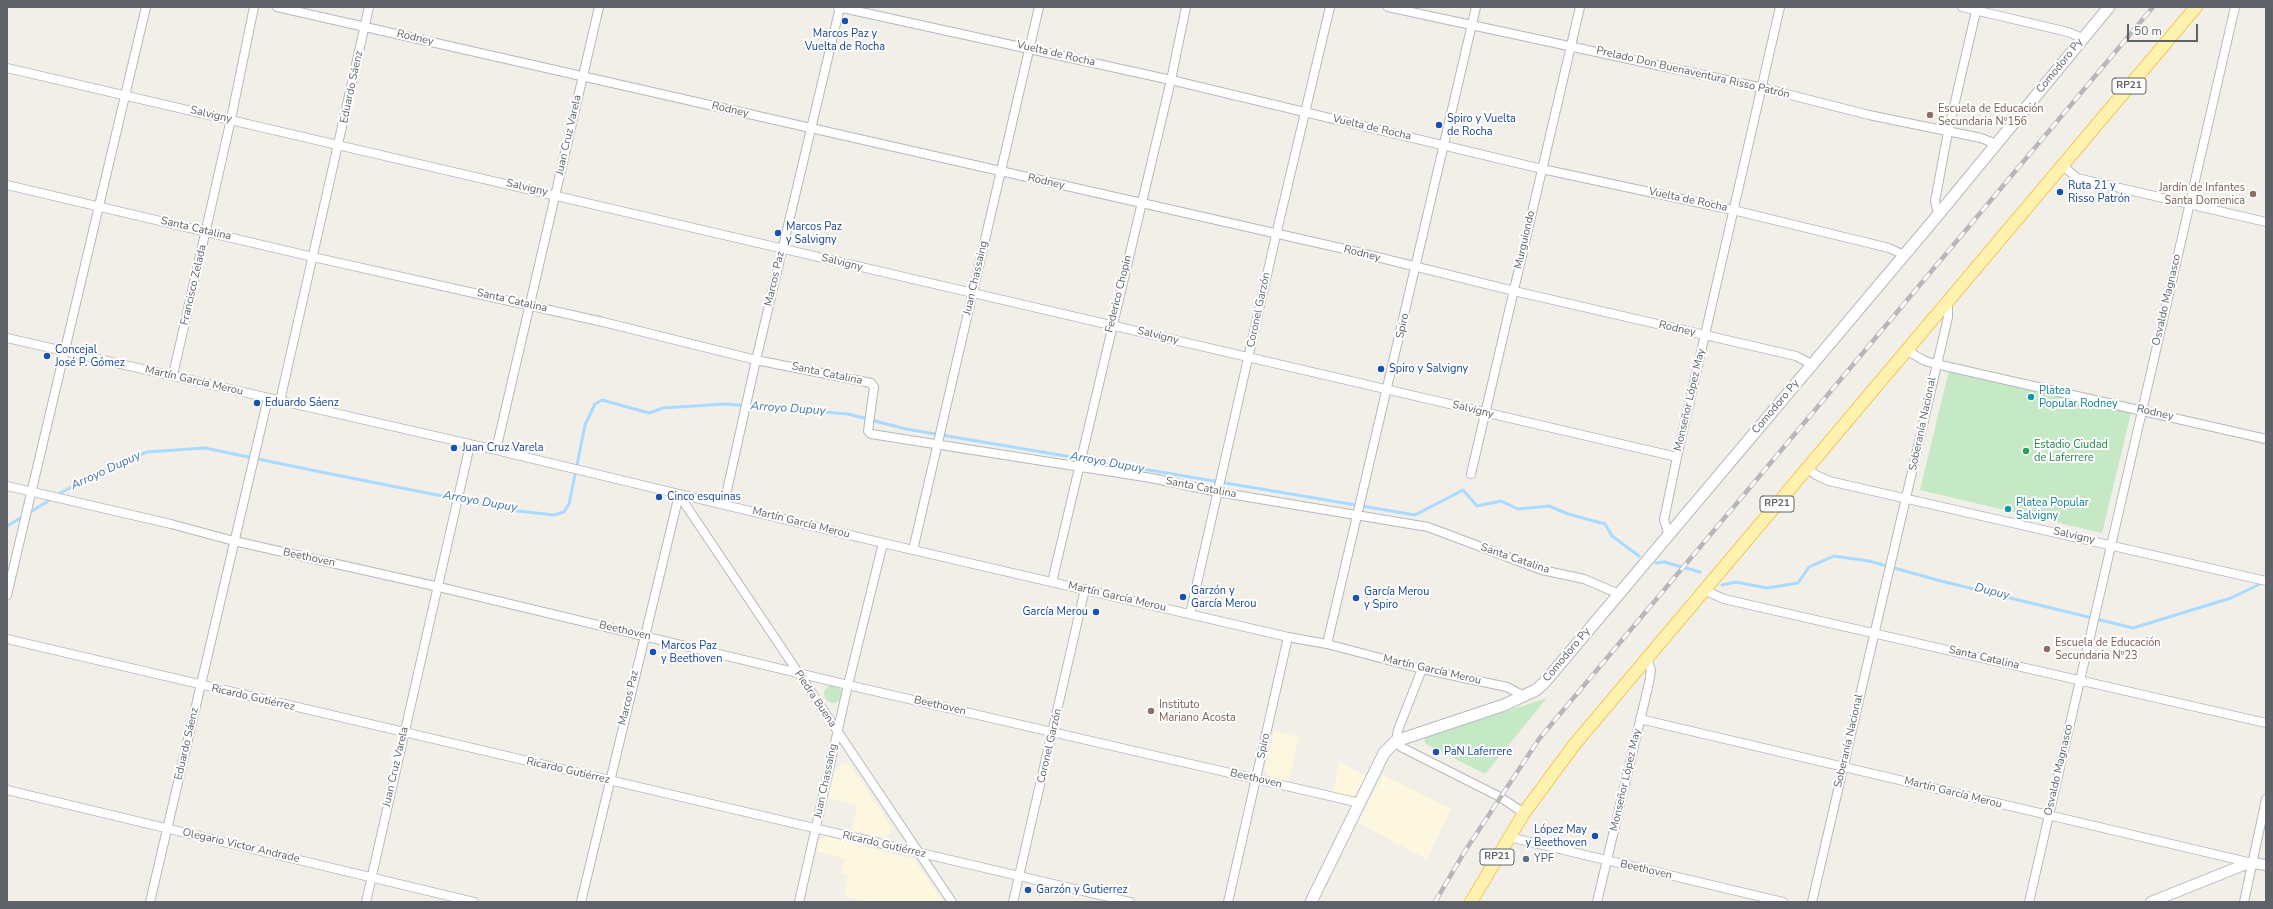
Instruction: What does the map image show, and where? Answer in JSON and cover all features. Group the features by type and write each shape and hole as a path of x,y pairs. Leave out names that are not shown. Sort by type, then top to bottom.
{"main road":[{"name":"Comodoro Py","path":"1311,902 1384,753 1396,741 1524,696 1536,690 1544,683 1938,215 2109,7"},
{"name":"RP21","path":"1471,902 1524,813 1574,745 2196,7"}],"street":[{"path":"7,595 33,492 64,351 99,207 124,94 146,7"},
{"name":"Francisco Zelada","path":"173,375 231,119 254,7"},
{"name":"Rodney","path":"277,7 1001,171 1276,235 1349,250 1416,268 1796,356 1813,364"},
{"name":"Eduardo Sáenz","path":"280,401 369,7"},
{"name":"Juan Cruz Varela","path":"496,450 599,7"},
{"name":"Vuelta de Rocha","path":"839,7 1171,80 1305,113 1444,144 1542,169 1733,210 1889,248 1904,255"},
{"name":"Marcos Paz","path":"724,504 756,360 812,128 839,7"},
{"name":"Juan Chassaing","path":"913,550 944,423 972,294 1039,7"},
{"name":"Federico Chopin","path":"1052,582 1111,324 1142,204 1171,80 1186,7"},
{"name":"Coronel Garzón","path":"1190,614 1276,235 1330,7"},
{"name":"Prelado Don Buenaventura Risso Patrón","path":"1388,7 1571,45 1763,88 1869,115 1981,138 1996,144"},
{"name":"Spiro","path":"1327,644 1388,389 1476,7"},
{"name":"Murguiondo","path":"1471,474 1580,7"},
{"name":"Monseñor López May","path":"1669,536 1664,520 1677,457 1733,210 1763,88 1780,7"},
{"path":"1962,7 1976,9 2068,32 2082,38"},
{"name":"Osvaldo Magnasco","path":"2029,902 2188,205 2235,7"},
{"path":"1938,215 1935,201 1948,132 1976,9"},
{"name":"Salvigny","path":"7,68 556,194 972,294 1111,324 1248,358 1388,389 1677,457"},
{"path":"2062,165 2078,178 2188,205 2266,222"},
{"name":"Santa Catalina","path":"7,185 313,257 529,305 756,360 871,383 874,387 868,431 871,434 939,442 1151,478 1218,491 1358,513 1435,529 1510,559 1542,570 1584,579 1619,594"},
{"name":"Soberanía Nacional","path":"1812,902 1894,548 1907,499 1936,364 1948,316 1948,300"},
{"name":"Martín García Merou","path":"7,338 496,450 589,474 724,504 883,543 1288,637 1327,644 1422,669 1507,687 1524,696"},
{"name":"Rodney","path":"1906,350 1925,361 1936,364 2266,439"},
{"name":"Eduardo Sáenz","path":"150,902 268,398"},
{"name":"Juan Cruz Varela","path":"366,902 404,732 439,587 470,445"},
{"name":"Salvigny","path":"1807,468 1816,476 1829,481 2111,544 2266,581"},
{"name":"Beethoven","path":"7,486 171,524 234,541 439,587 796,671 848,685 1360,803"},
{"name":"Marcos Paz","path":"580,902 679,495"},
{"name":"Piedra Buena","path":"679,495 952,902"},
{"name":"Juan Chassaing","path":"799,902 837,732 883,543"},
{"name":"Coronel Garzón","path":"1013,902 1085,589"},
{"name":"Santa Catalina","path":"1704,590 1724,598 2266,723"},
{"name":"Spiro","path":"1228,902 1257,780 1288,637"},
{"name":"Ricardo Gutiérrez","path":"7,639 200,686 404,732 919,853 1020,875 1130,902"},
{"name":"Monseñor López May","path":"1597,902 1651,670 1647,658"},
{"name":"Comodoro Py","path":"1396,741 1398,730 1422,669"},
{"name":"Martín García Merou","path":"1640,719 1843,766 2048,816 2266,865"},
{"path":"1396,741 1401,747 1500,797 1524,813"},
{"name":"Olegario Victor Andrade","path":"7,790 167,829 372,876 474,902"},
{"path":"2244,902 2266,799"},
{"name":"Beethoven","path":"1509,837 1783,902"},
{"path":"2151,902 2252,863"}],"shaded area":[{"path":"1274,731 1299,737 1288,783 1271,779 1265,770"},
{"path":"1340,762 1366,776 1354,796 1333,793"},
{"path":"843,764 850,765 852,767 892,828 886,838 852,830 857,805 828,798 835,770"},
{"path":"1383,775 1451,809 1427,859 1358,823"},
{"path":"825,836 914,859 943,902 870,902 844,896 848,875 841,873 845,859 817,851 819,841"}],"green space":[{"name":"Estadio Ciudad de Laferrere","path":"1949,370 2131,413 2102,533 1920,490"},
{"path":"833,685 839,688 842,694 839,700 833,703 827,700 824,694 827,688"},
{"path":"1547,698 1485,774 1426,744 1424,738"}],"waterway":[{"name":"Arroyo Dupuy","path":"29,513 64,491 126,460 147,452 205,448 518,511 554,515 564,512 569,504 585,425 595,404 602,400 649,413 663,408 725,404 848,414 906,429 1415,515 1463,490 1477,506 1501,501 1518,509 1549,506 1568,514 1605,524 1612,536 1639,556"},
{"name":"Arroyo Dupuy","path":"7,526 24,516"},
{"name":"Dupuy","path":"1722,585 1736,582 1767,588 1798,583 1809,567 1834,556 1869,561 1941,581 2133,628 2231,598 2264,582"},
{"name":"Arroyo Dupuy","path":"1656,563 1664,562 1700,572"}],"railway":[{"path":"1435,902 1465,851 1539,739 2153,7"}],"place":[{"name":"Marcos Paz y Vuelta de Rocha","path":"845,21"},
{"name":"Escuela de Educación Secundaria Nº156","path":"1930,115"},
{"name":"Spiro y Vuelta de Rocha","path":"1439,125"},
{"name":"Ruta 21 y Risso Patrón","path":"2060,192"},
{"name":"Jardín de Infantes Santa Domenica","path":"2253,194"},
{"name":"Marcos Paz y Salvigny","path":"778,233"},
{"name":"Concejal José P. Gómez","path":"47,356"},
{"name":"Spiro y Salvigny","path":"1381,369"},
{"name":"Platea Popular Rodney","path":"2031,397"},
{"name":"Eduardo Sáenz","path":"257,403"},
{"name":"Juan Cruz Varela","path":"454,448"},
{"name":"Estadio Ciudad de Laferrere","path":"2026,451"},
{"name":"Cinco esquinas","path":"659,497"},
{"name":"Platea Popular Salvigny","path":"2008,509"},
{"name":"Garzón y García Merou","path":"1183,597"},
{"name":"García Merou y Spiro","path":"1356,598"},
{"name":"García Merou","path":"1096,612"},
{"name":"Escuela de Educación Secundaria Nº23","path":"2047,649"},
{"name":"Marcos Paz y Beethoven","path":"653,652"},
{"name":"Instituto Mariano Acosta","path":"1151,711"},
{"name":"PaN Laferrere","path":"1436,752"},
{"name":"López May y Beethoven","path":"1595,836"},
{"name":"YPF","path":"1526,859"},
{"name":"Garzón y Gutierrez","path":"1028,890"}]}
